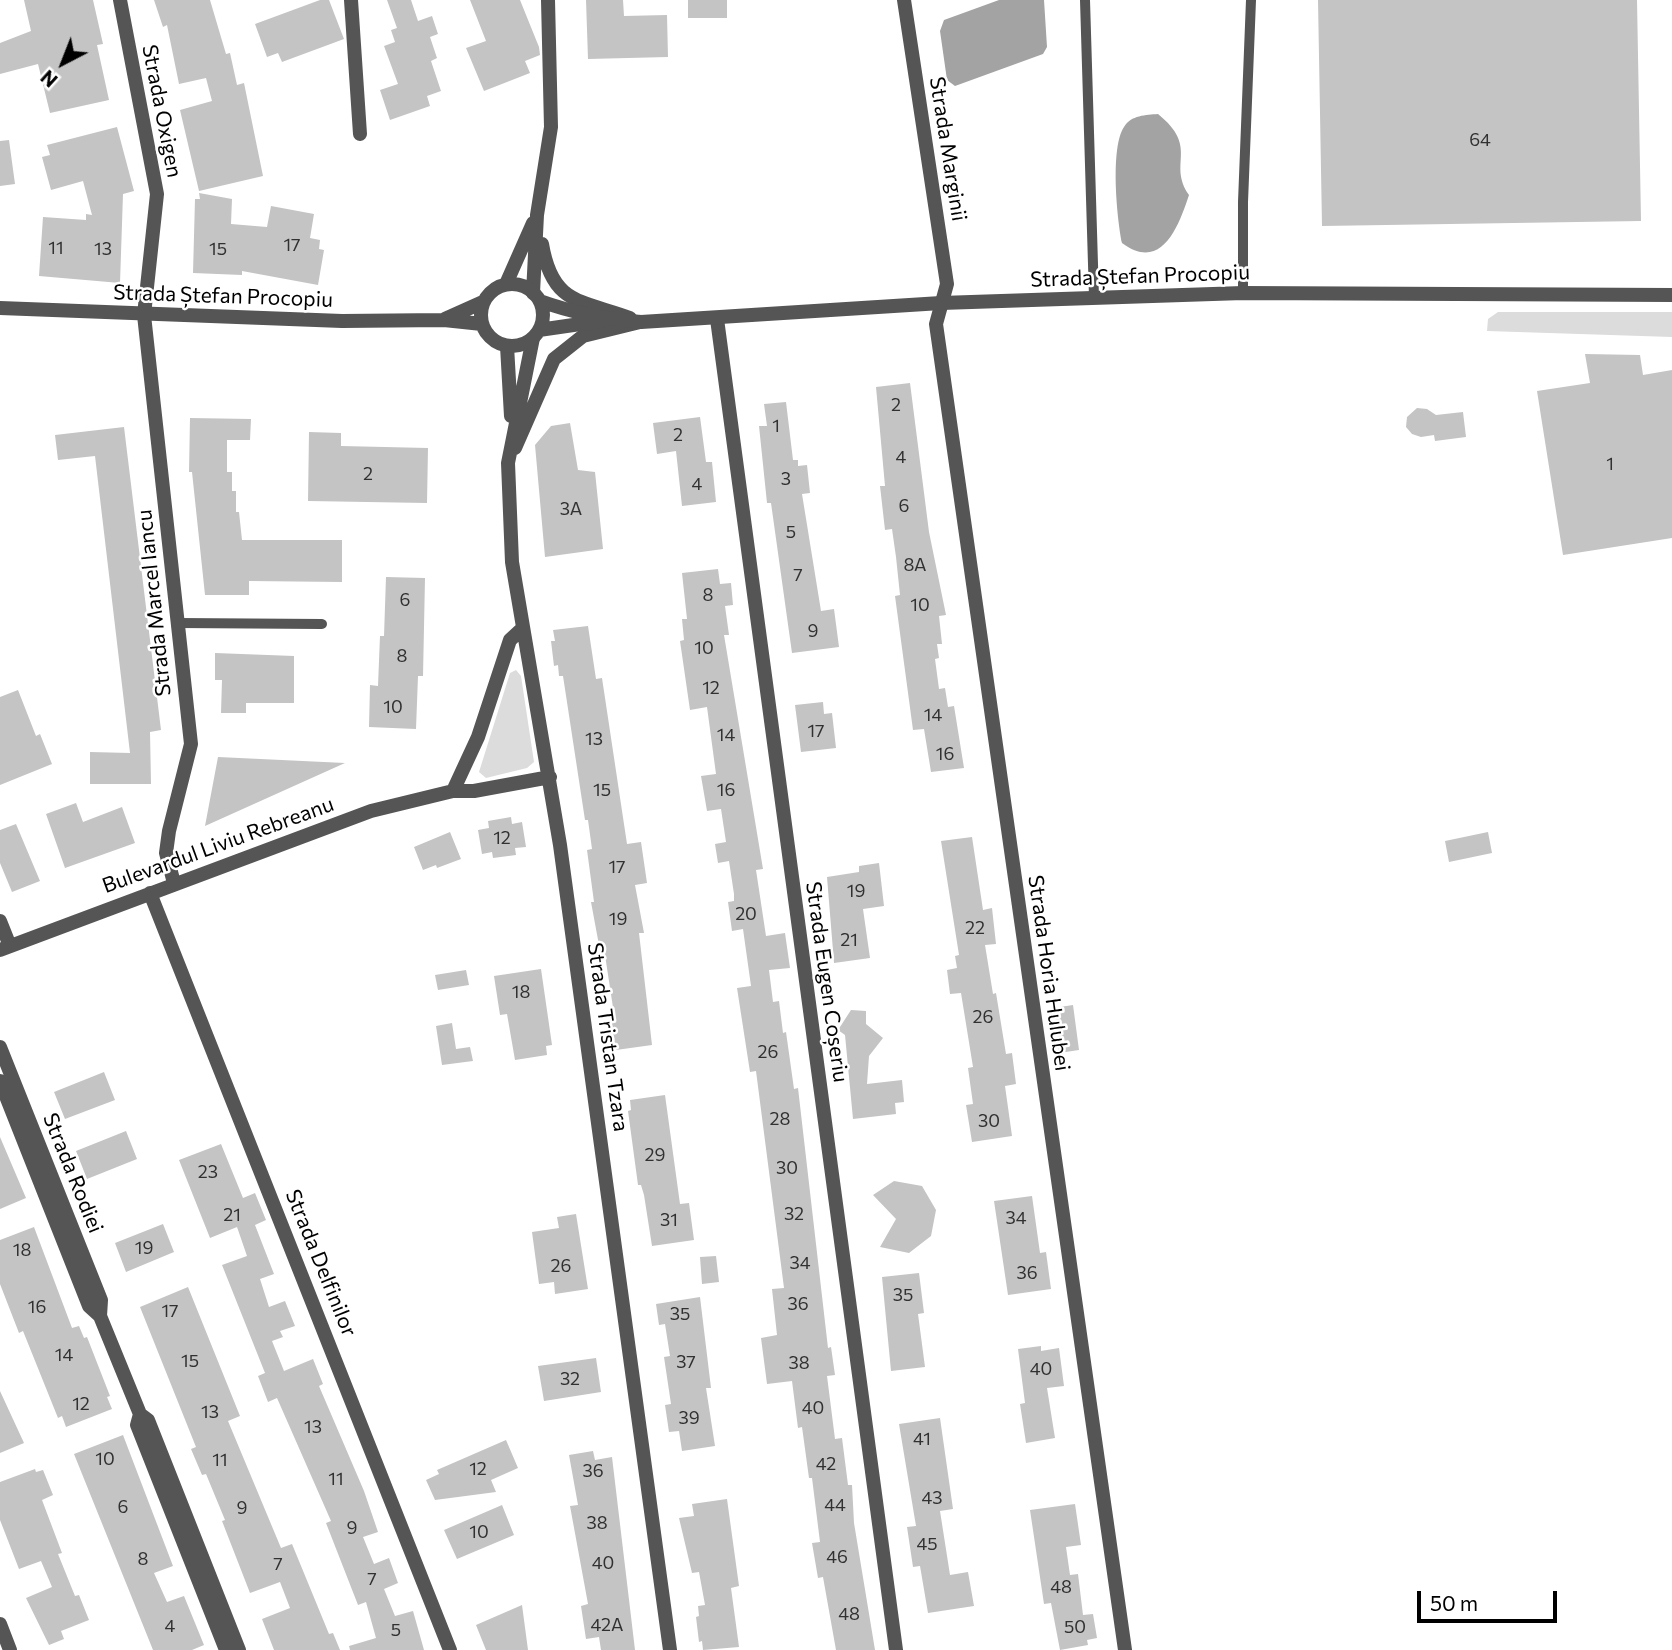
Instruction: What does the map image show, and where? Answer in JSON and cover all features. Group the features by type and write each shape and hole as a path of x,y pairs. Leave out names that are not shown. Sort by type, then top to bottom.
{"street":[{"name":"Strada Oxigen","path":"120,0 157,194 144,315"},
{"path":"351,0 360,134"},
{"path":"537,297 524,287 506,284 492,290 483,302 482,324 491,339 507,346 526,344 536,334 543,311 537,297 537,215 551,127 548,0"},
{"name":"Strada Marginii","path":"904,0 947,284 941,303"},
{"path":"506,284 537,215"},
{"path":"537,215 545,266 552,282 563,294 580,303 641,322"},
{"name":"Strada Ștefan Procopiu","path":"537,297 562,309 641,322 941,303 1243,293 1672,295"},
{"name":"Strada Ștefan Procopiu","path":"444,320 483,302"},
{"name":"Strada Horia Hulubei","path":"941,303 936,324 1125,1650"},
{"name":"Strada Ștefan Procopiu","path":"0,308 144,315 444,320 482,324"},
{"name":"Strada Marcel Iancu","path":"144,315 191,744 166,853 174,883"},
{"name":"Strada Ștefan Procopiu","path":"536,334 610,319"},
{"name":"Strada Eugen Coșeriu","path":"717,319 896,1650"},
{"path":"508,463 554,359 583,336 641,322"},
{"name":"Strada Tristan Tzara","path":"536,334 512,431 508,463 512,562 550,777 670,1650"},
{"name":"Strada Tristan Tzara","path":"507,346 512,431"},
{"path":"453,791 478,737 510,640 523,628"},
{"name":"Bulevardul Liviu Rebreanu","path":"5,948 371,811 453,791 474,792 550,777"},
{"name":"Strada Delfinilor","path":"150,892 450,1650"},
{"path":"0,921 5,948"},
{"name":"Strada Rodiei","path":"0,1047 102,1300 100,1316"},
{"name":"Strada Rodiei","path":"0,1081 89,1306 100,1316 140,1414 148,1420 239,1650"},
{"name":"Strada Rodiei","path":"140,1414 137,1425 226,1650"},
{"path":"0,1624 10,1650"}],"lane":[{"path":"1085,0 1094,297"},
{"path":"1243,293 1243,202 1251,0"},
{"path":"178,623 321,624"}],"shaded area":[{"path":"999,0 1044,0 1047,47 1043,54 955,86 947,80 940,31 944,20"},
{"path":"1158,114 1177,136 1183,184 1189,195 1167,242 1148,252 1136,251 1122,243 1117,201 1117,150 1127,123 1139,116"},
{"path":"1498,312 1672,312 1672,337 1487,331 1488,319"},
{"path":"516,670 521,676 534,762 527,768 486,778 479,772 510,673"}],"building":[{"path":"24,0 93,0 103,44 97,45 109,100 50,113 38,64 0,74 0,43 31,31"},
{"path":"154,0 210,0 226,54 230,53 237,85 244,83 263,176 199,191 180,110 212,101 206,78 179,84 167,25 163,27"},
{"path":"320,0 329,0 344,39 282,62 278,53 267,57 255,24"},
{"path":"387,0 411,0 418,21 432,16 438,34 430,37 437,58 431,61 441,91 427,96 430,106 390,120 380,90 398,84 384,46 395,42 391,30 397,28"},
{"path":"470,0 520,0 539,47 540,55 525,61 530,73 484,91 466,48 486,41"},
{"path":"586,0 623,0 624,16 667,15 668,57 588,59"},
{"path":"688,0 727,0 727,18 688,18"},
{"path":"1318,0 1637,0 1641,221 1322,226"},
{"path":"117,127 134,191 123,194 120,283 39,276 43,217 86,220 86,214 92,215 83,181 51,190 42,157 50,155 47,145"},
{"path":"9,140 15,184 0,186 0,141"},
{"path":"199,193 232,199 231,224 267,227 271,206 314,214 310,238 320,240 319,249 324,250 318,285 242,271 242,275 193,273 195,199 200,199"},
{"path":"1585,354 1640,355 1643,375 1672,370 1672,538 1563,555 1537,391 1590,383"},
{"path":"910,383 929,532 946,615 939,616 942,644 937,644 939,658 935,659 939,689 945,688 948,707 954,706 964,768 931,772 924,729 913,730 895,596 900,595 896,557 892,529 885,530 880,486 885,486 876,387"},
{"path":"786,402 793,460 798,460 798,466 807,465 810,493 802,494 821,611 834,609 839,647 792,653 771,503 767,503 759,426 767,426 764,404"},
{"path":"1417,408 1427,409 1436,415 1463,412 1466,437 1435,441 1434,435 1421,437 1412,434 1406,427 1407,417"},
{"path":"700,417 706,462 712,462 716,502 682,506 676,451 657,454 653,423"},
{"path":"190,418 251,419 250,440 227,440 227,472 232,472 232,491 236,491 236,512 239,512 242,540 342,540 342,582 249,581 249,595 205,595 192,472 189,472"},
{"path":"570,423 578,470 595,472 603,549 545,557 535,445 551,426"},
{"path":"124,427 161,730 150,732 151,784 90,784 90,752 130,753 95,456 58,460 55,435"},
{"path":"309,432 341,433 341,446 428,448 427,503 308,501"},
{"path":"718,569 720,584 731,583 733,605 725,606 729,635 724,635 763,869 756,870 766,936 785,933 790,968 769,970 773,1002 779,1001 794,1089 798,1088 828,1348 831,1347 835,1375 827,1376 835,1439 842,1438 848,1485 852,1485 854,1523 875,1650 836,1650 823,1577 818,1578 812,1543 820,1542 812,1478 809,1478 802,1427 798,1428 792,1381 767,1384 761,1338 777,1335 772,1289 784,1288 756,1071 750,1072 737,988 751,986 743,929 732,931 728,902 734,901 734,894 729,861 718,863 715,844 726,842 721,809 707,811 701,776 716,774 707,707 690,710 680,641 684,640 682,619 687,619 682,573"},
{"path":"386,577 425,578 423,676 418,676 416,729 369,727 370,685 378,686 380,636 384,636"},
{"path":"588,626 596,679 602,678 627,844 641,842 647,883 635,885 644,933 639,933 652,1045 616,1050 610,1014 614,1014 605,955 601,956 591,902 594,902 587,850 592,849 588,820 585,820 563,676 559,676 558,665 554,666 551,641 555,641 553,630"},
{"path":"215,653 294,656 294,703 246,703 246,713 221,713 222,680 215,680"},
{"path":"18,690 36,736 40,734 52,764 0,785 0,697"},
{"path":"823,702 824,714 832,713 836,748 801,752 795,705"},
{"path":"218,757 345,763 205,826"},
{"path":"76,803 83,822 122,807 135,843 65,868 46,814"},
{"path":"511,817 512,824 522,822 526,847 515,848 516,855 493,858 492,852 482,854 478,830 489,828 488,821"},
{"path":"16,824 40,881 12,892 0,863 0,830"},
{"path":"450,832 461,859 423,870 414,847"},
{"path":"1488,832 1492,853 1449,862 1445,841"},
{"path":"972,837 983,910 992,908 996,944 985,945 1006,1054 1012,1053 1016,1084 1005,1086 1012,1136 972,1142 966,1105 973,1104 968,1068 973,1067 961,993 950,994 947,970 957,968 955,956 959,955 941,841"},
{"path":"879,863 884,906 863,909 870,958 834,963 827,877 859,872 859,866"},
{"path":"541,969 552,1045 546,1046 547,1055 515,1060 507,1014 500,1015 494,976"},
{"path":"466,970 469,985 438,990 435,975"},
{"path":"1073,1005 1079,1050 1059,1053 1053,1008"},
{"path":"851,1010 866,1011 866,1024 883,1038 869,1056 867,1084 902,1080 904,1102 895,1103 896,1114 853,1119 845,1035 838,1030"},
{"path":"452,1023 456,1049 470,1047 473,1061 442,1065 436,1026"},
{"path":"104,1072 115,1100 65,1119 54,1092"},
{"path":"665,1095 680,1204 689,1203 694,1240 652,1246 644,1195 641,1185 638,1185 628,1111 631,1110 630,1100"},
{"path":"126,1131 137,1159 87,1179 76,1151"},
{"path":"0,1137 26,1198 0,1209"},
{"path":"221,1144 243,1198 255,1193 266,1220 255,1225 274,1274 260,1279 269,1307 285,1301 295,1326 280,1331 283,1337 272,1341 284,1371 313,1359 323,1384 319,1386 364,1491 378,1532 363,1537 374,1564 389,1558 398,1583 384,1589 395,1616 413,1611 424,1650 350,1650 349,1646 376,1638 366,1602 358,1605 326,1523 331,1521 277,1398 268,1402 258,1376 265,1373 222,1265 247,1256 237,1227 210,1238 179,1160"},
{"path":"894,1181 922,1186 936,1210 931,1236 909,1253 880,1247 896,1219 873,1195"},
{"path":"1032,1196 1040,1253 1046,1252 1051,1289 1008,1295 994,1201"},
{"path":"576,1214 588,1289 555,1294 554,1282 539,1284 532,1232 559,1228 557,1217"},
{"path":"163,1224 174,1252 126,1272 115,1243"},
{"path":"34,1227 72,1328 79,1326 84,1338 87,1337 110,1396 107,1397 112,1409 66,1427 62,1416 58,1418 23,1331 19,1333 0,1284 0,1240"},
{"path":"716,1256 719,1282 702,1284 700,1257"},
{"path":"919,1273 924,1313 918,1314 925,1367 891,1371 882,1277"},
{"path":"188,1287 240,1416 228,1421 281,1548 292,1544 329,1634 333,1633 340,1650 274,1650 262,1619 290,1608 280,1582 250,1593 222,1521 225,1520 206,1474 202,1475 191,1449 196,1447 140,1307"},
{"path":"700,1297 711,1388 706,1388 715,1446 682,1451 679,1431 669,1432 665,1405 671,1404 664,1357 670,1356 665,1324 659,1325 656,1304"},
{"path":"1041,1346 1041,1351 1059,1348 1064,1386 1047,1388 1055,1438 1026,1443 1020,1404 1025,1403 1018,1349"},
{"path":"596,1358 601,1392 544,1401 538,1366"},
{"path":"0,1391 24,1443 0,1453"},
{"path":"940,1418 953,1509 940,1511 950,1575 968,1572 974,1606 928,1613 920,1566 913,1567 907,1527 916,1526 899,1424"},
{"path":"123,1435 173,1566 154,1573 167,1602 184,1596 204,1645 192,1650 153,1650 74,1454"},
{"path":"506,1440 518,1468 491,1480 496,1492 435,1500 426,1480 439,1474 437,1470"},
{"path":"593,1451 595,1460 612,1457 635,1650 601,1650 599,1637 586,1639 581,1606 588,1604 570,1506 578,1505 569,1455"},
{"path":"35,1469 36,1472 43,1470 53,1495 42,1500 62,1553 58,1554 75,1596 79,1595 89,1620 61,1631 64,1639 49,1645 26,1598 52,1587 41,1561 19,1569 0,1520 0,1482"},
{"path":"727,1499 739,1586 731,1588 739,1647 703,1650 702,1641 699,1642 696,1617 699,1616 698,1606 705,1605 699,1572 692,1573 679,1518 694,1516 692,1504"},
{"path":"1075,1504 1081,1545 1066,1547 1070,1575 1078,1574 1083,1615 1093,1614 1097,1638 1087,1640 1088,1645 1060,1650 1051,1603 1044,1604 1030,1510"},
{"path":"502,1505 514,1535 457,1559 444,1530"},
{"path":"522,1605 528,1650 486,1650 476,1625"}]}
